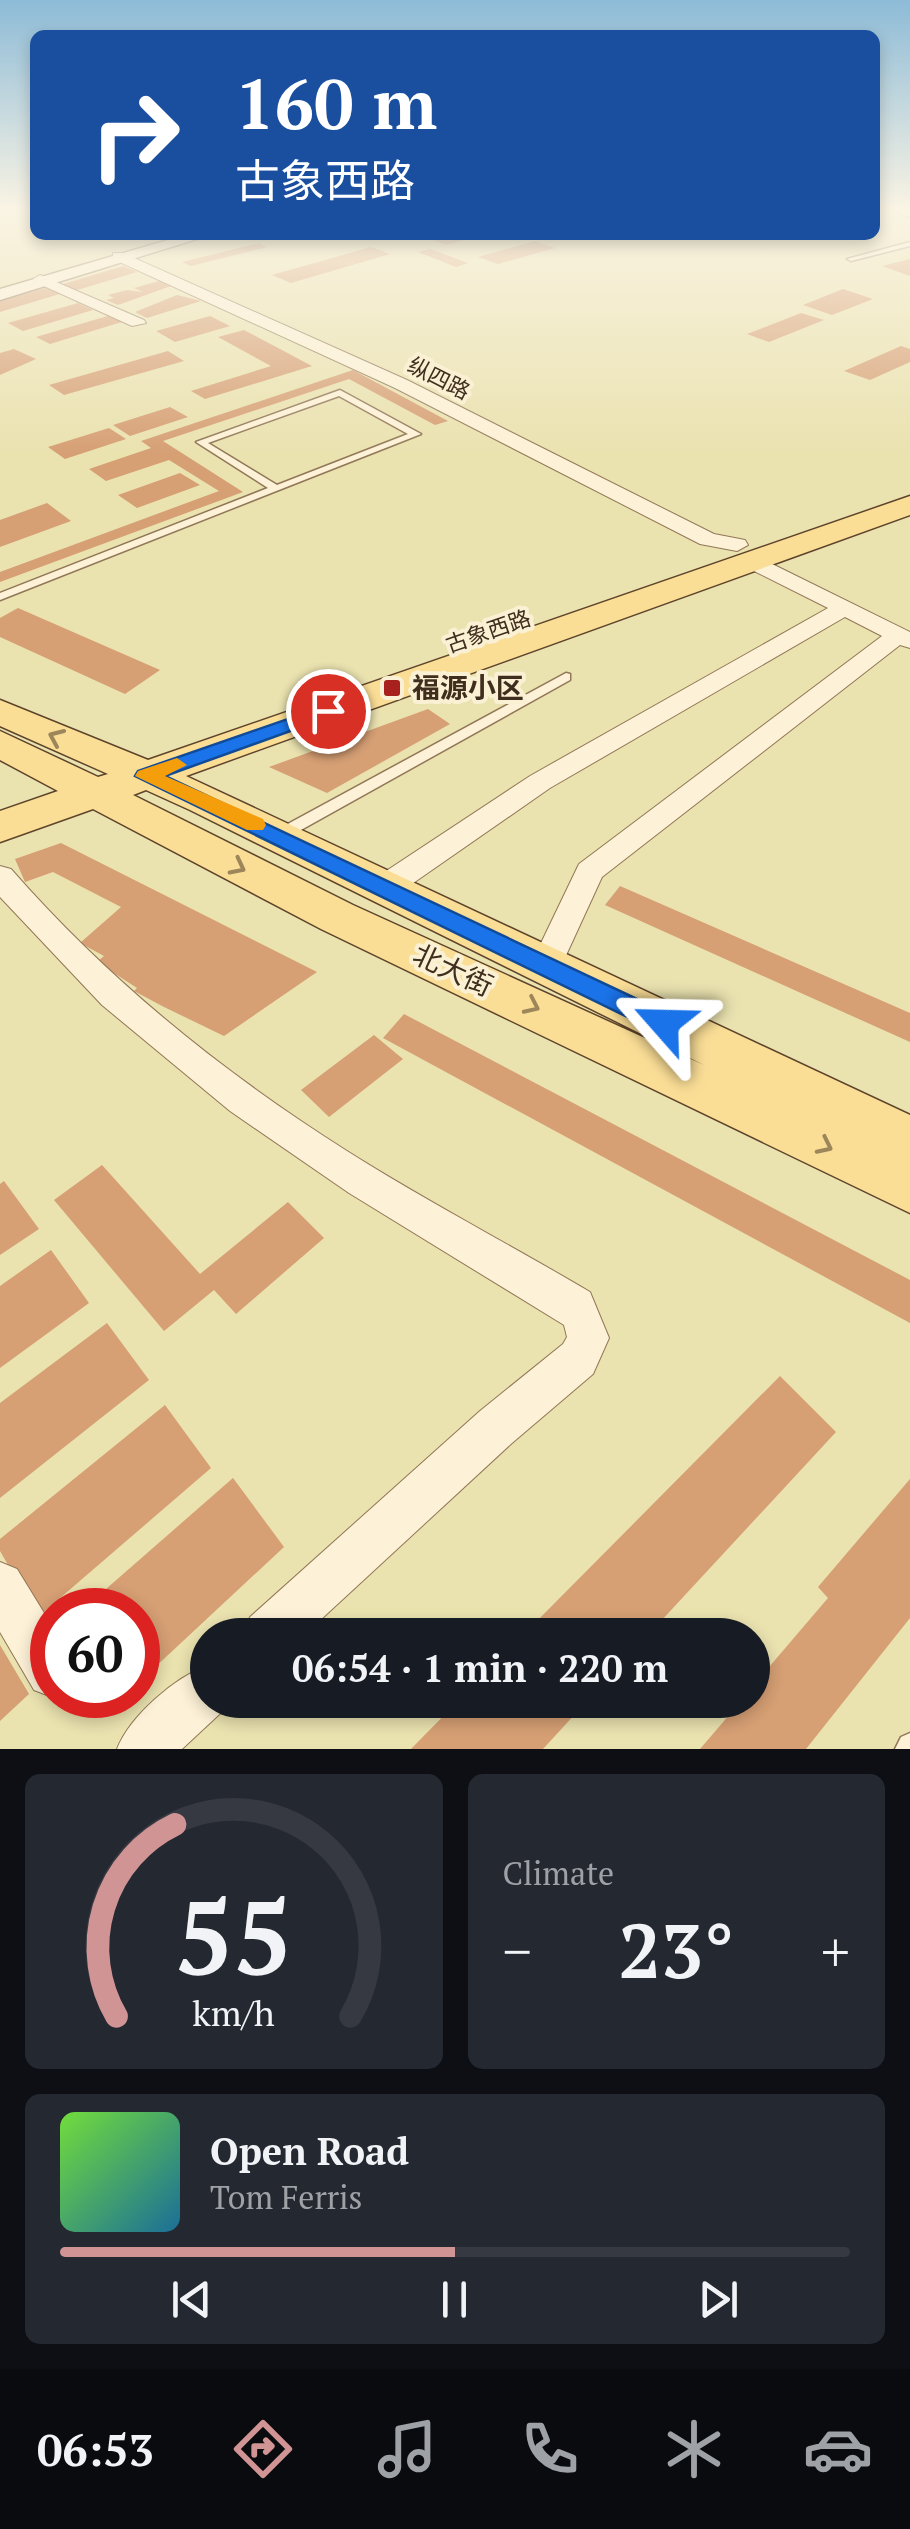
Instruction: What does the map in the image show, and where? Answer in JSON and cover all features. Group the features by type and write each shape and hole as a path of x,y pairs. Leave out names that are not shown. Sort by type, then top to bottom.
{"main road":[{"name":"古象西路","path":"105,777 703,556 745,553 910,485"},
{"name":"古象西路","path":"105,777 745,553 910,505"},
{"name":"北大街","path":"0,712 337,917 910,1187"},
{"name":"北大街","path":"0,744 278,836 910,1141"},
{"path":"0,800 105,777"},
{"path":"0,827 105,777"}],"street":[{"path":"69,292 138,323"},
{"name":"纵四路","path":"190,292 429,404 701,542 707,549 703,556"},
{"name":"纵四路","path":"195,292 386,376 708,540 745,553 904,638"},
{"path":"385,887 540,782 844,608"},
{"path":"546,966 590,871 904,638"},
{"path":"0,877 34,918 186,1059 334,1162 574,1306 587,1327 588,1338 578,1359 496,1427 287,1618"},
{"path":"0,1586 30,1636"},
{"path":"143,1749 190,1706"}],"lane":[{"path":"0,597 381,448 416,434 340,393 201,442 276,489"},
{"path":"278,836 566,676"}],"shaded area":[{"path":"0,292 910,292 910,1749 0,1749"}],"building":[{"path":"33,292 63,293 0,312 0,301"},
{"path":"121,292 155,292 118,305 106,300 114,298 108,295"},
{"path":"836,292 873,299 832,315 803,305"},
{"path":"177,295 201,301 147,318 135,312"},
{"path":"78,303 93,310 23,331 8,323"},
{"path":"801,313 824,320 769,342 747,334"},
{"path":"111,315 125,321 50,344 36,337"},
{"path":"210,316 230,326 175,342 156,331"},
{"path":"244,330 312,366 205,399 191,391 271,366 218,337"},
{"path":"901,346 910,349 910,362 870,380 844,371"},
{"path":"14,349 36,359 0,375 0,353"},
{"path":"168,351 184,361 64,395 49,385"},
{"path":"353,370 448,421 435,425 349,379 163,441 243,492 0,582 0,572 219,491 169,460 106,481 89,469 151,448 141,441"},
{"path":"170,407 188,417 130,436 113,425"},
{"path":"109,428 126,439 65,459 48,447"},
{"path":"180,473 200,485 137,508 118,495"},
{"path":"47,503 71,521 0,547 0,520"},
{"path":"18,608 160,670 125,694 0,637 0,618"},
{"path":"428,709 450,724 327,793 269,767"},
{"path":"61,843 317,972 224,1036 164,1007 134,991 137,988 97,962 104,956 80,943 121,907 53,872 25,882 15,859"},
{"path":"620,886 910,1013 910,1042 605,905"},
{"path":"404,1014 910,1280 910,1323 383,1038"},
{"path":"374,1035 403,1059 329,1117 301,1090"},
{"path":"102,1165 200,1274 288,1202 324,1238 236,1314 214,1290 164,1331 54,1200"},
{"path":"4,1181 39,1229 0,1255 0,1184"},
{"path":"51,1250 89,1303 0,1368 0,1286"},
{"path":"107,1323 149,1380 0,1498 0,1403"},
{"path":"780,1376 836,1432 664,1618 540,1618"},
{"path":"165,1405 211,1468 72,1588 30,1588 30,1603 0,1551 0,1539"},
{"path":"233,1478 284,1547 208,1618 190,1618 190,1635 160,1663 160,1588 107,1588"},
{"path":"910,1479 910,1618 806,1749 700,1749 727,1718 770,1718 770,1666 828,1598 818,1587"},
{"path":"0,1645 29,1694 0,1721"},
{"path":"441,1718 571,1718 543,1749 411,1749"}],"slow traffic":[{"path":"177,765 146,776 255,825"}],"place":[{"name":"福源小区","path":"392,688"}],"route":[{"path":"328,711 146,776 419,902 664,1023"}]}
